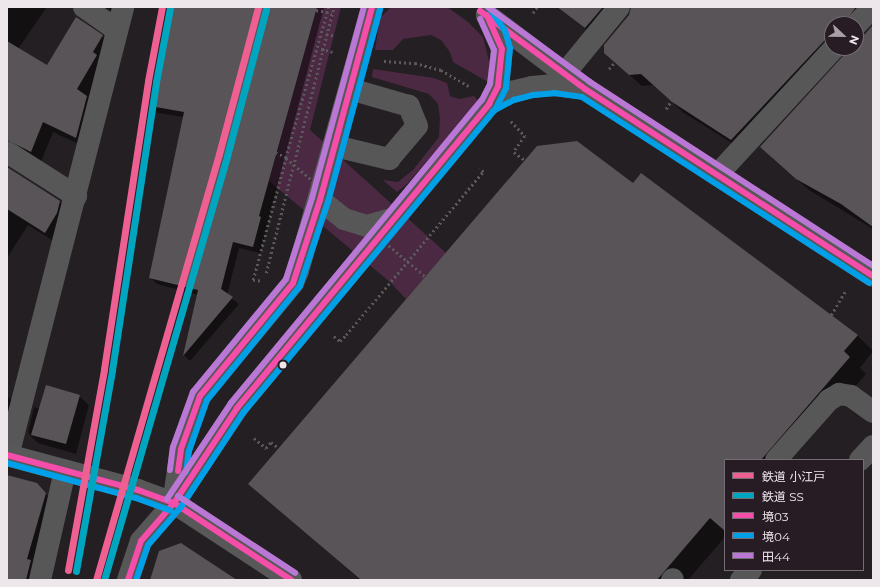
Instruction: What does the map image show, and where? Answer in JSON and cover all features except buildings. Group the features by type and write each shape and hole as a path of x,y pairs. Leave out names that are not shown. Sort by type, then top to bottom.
{"main road":[{"path":"8,456 138,490 174,503 291,580"}],"street":[{"path":"84,7 117,30"},
{"path":"8,456 76,196 123,7"},
{"path":"174,503 181,449 194,408 210,381 293,283 320,200 372,7"},
{"path":"565,73 619,7"},
{"path":"864,16 872,7"},
{"path":"481,11 585,89 873,276"},
{"path":"128,580 141,541 174,503 237,408 392,219 489,104 498,86 502,49 498,35 481,11"},
{"path":"717,175 827,56"},
{"path":"489,104 510,92 532,87 554,85 585,89"},
{"path":"335,146 390,159 417,126 409,106 350,89"},
{"path":"7,152 76,196"},
{"path":"320,200 344,219 367,226 392,219"},
{"path":"777,459 829,400 839,394 851,396 873,412"},
{"path":"861,459 873,446"},
{"path":"40,580 65,471"},
{"path":"741,580 750,571"}],"path":[{"path":"264,282 253,280 329,7"},
{"path":"266,274 334,7"},
{"path":"533,13 537,7"},
{"path":"316,10 332,13"},
{"path":"378,60 415,64 441,70 464,81 473,90"},
{"path":"609,69 614,63"},
{"path":"666,109 671,102"},
{"path":"517,126 525,136 514,152 525,160"},
{"path":"276,153 286,158 426,277"},
{"path":"334,336 340,341 346,335 472,186 483,172 480,168"},
{"path":"831,315 845,292"},
{"path":"254,438 266,448 270,442 279,448"}],"shaded area":[{"path":"317,7 341,7 310,130 446,253 406,299 390,282 269,181"},
{"path":"391,7 447,7 468,22 483,37 490,65 488,82 453,62 450,52 441,40 431,35 403,39 393,50 375,50 380,18"},
{"path":"373,69 434,78 447,83 450,96 459,99 474,96 478,101 407,184 397,192 383,180 398,182 413,170 439,137 440,118 438,104 429,94 372,77"}],"rail line":[{"name":"小江戸","path":"68,570 104,369 148,81 162,7"},
{"name":"小江戸","path":"96,580 219,154 258,7"},
{"name":"SS","path":"76,571 112,370 156,82 170,8"},
{"name":"SS","path":"104,580 227,156 266,9"}],"transit line":[{"name":"田44","path":"170,470 173,447 193,392 286,279 312,198 364,7"},
{"name":"境03","path":"178,471 181,449 200,396 293,283 320,200 372,7"},
{"name":"田44","path":"488,7 590,82 873,266"},
{"name":"境04","path":"136,580 148,545 181,507 243,413 496,108 506,88 510,48 505,31 489,7"},
{"name":"境04","path":"186,472 189,451 207,400 300,286 328,202 380,9"},
{"name":"境03","path":"480,11 585,89 873,276"},
{"name":"境03","path":"128,580 141,541 174,503 237,408 489,104 498,86 502,49 487,15"},
{"name":"田44","path":"167,499 231,403 482,100 490,84 494,50 480,19"},
{"name":"境04","path":"493,111 514,100 533,95 554,93 582,97 869,283"},
{"name":"境03","path":"7,455 138,490 174,503 291,580"},
{"name":"境04","path":"7,463 136,498 171,511"},
{"name":"田44","path":"178,496 295,573"}]}
